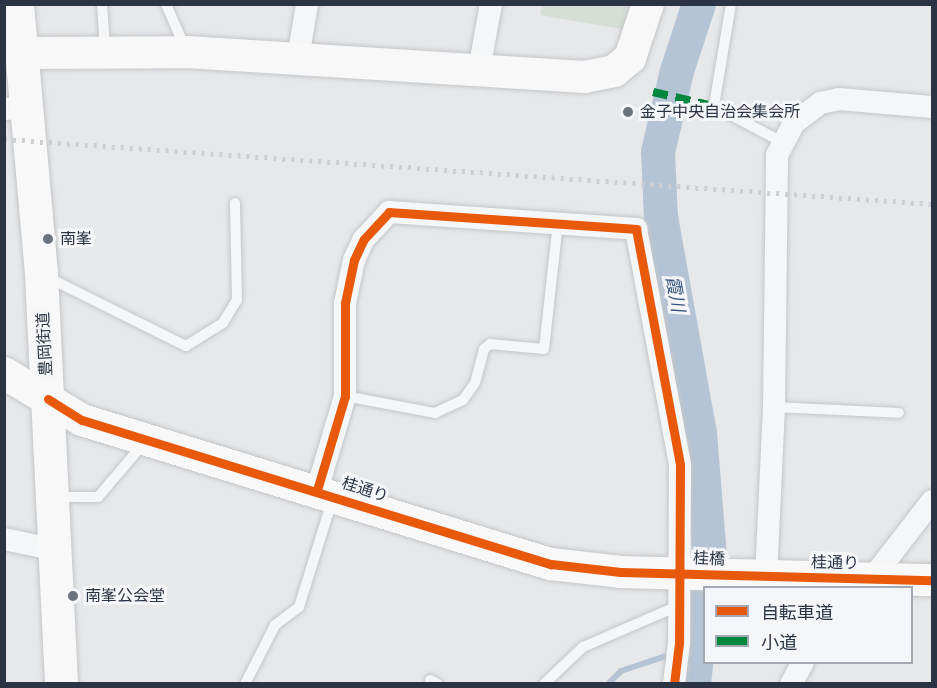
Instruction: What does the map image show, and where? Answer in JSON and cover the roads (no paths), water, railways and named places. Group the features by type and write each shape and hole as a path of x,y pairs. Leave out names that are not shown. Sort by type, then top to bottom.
{"main road":[{"name":"豊岡街道","path":"17,4 21,53 15,108 41,274 55,497 62,684"}],"street":[{"path":"298,58 307,4"},
{"path":"479,70 491,4"},
{"path":"21,53 105,50 187,52 584,77 614,71 630,58 648,4"},
{"path":"751,576 774,407 774,207 777,155 782,142 794,123 821,103 839,99 933,107"},
{"path":"325,493 345,396 345,303 354,260 364,239 388,212 636,229 680,465 681,605 677,663"},
{"name":"桂通り","path":"4,373 82,420 551,564 588,570 681,573"},
{"path":"868,583 933,501"},
{"path":"4,539 57,550"},
{"name":"桂橋","path":"681,573 751,576"},
{"name":"桂通り","path":"751,576 868,583 933,580"},
{"path":"791,684 802,664"}],"lane":[{"path":"102,4 105,50"},
{"path":"166,4 187,52"},
{"path":"731,4 714,106 782,142"},
{"path":"41,274 186,346 223,323 237,300 235,203"},
{"path":"345,396 435,412 463,400 475,383 484,349 490,344 544,349 558,222"},
{"path":"774,407 899,413"},
{"path":"55,497 98,497 146,440"},
{"path":"245,684 275,625 298,607 325,493"},
{"path":"544,684 583,647 681,605"}],"waterway":[{"name":"霞川","path":"699,4 677,71 658,152 661,217 700,433 710,556 705,586"},
{"name":"霞川","path":"694,684 703,600"},
{"path":"684,650 695,646"},
{"path":"608,684 621,671 672,654"}],"railway":[{"path":"4,139 932,204"}],"place":[{"name":"金子中央自治会集会所","path":"628,112"},
{"name":"南峯","path":"48,239"},
{"name":"南峯公会堂","path":"73,596"}]}
